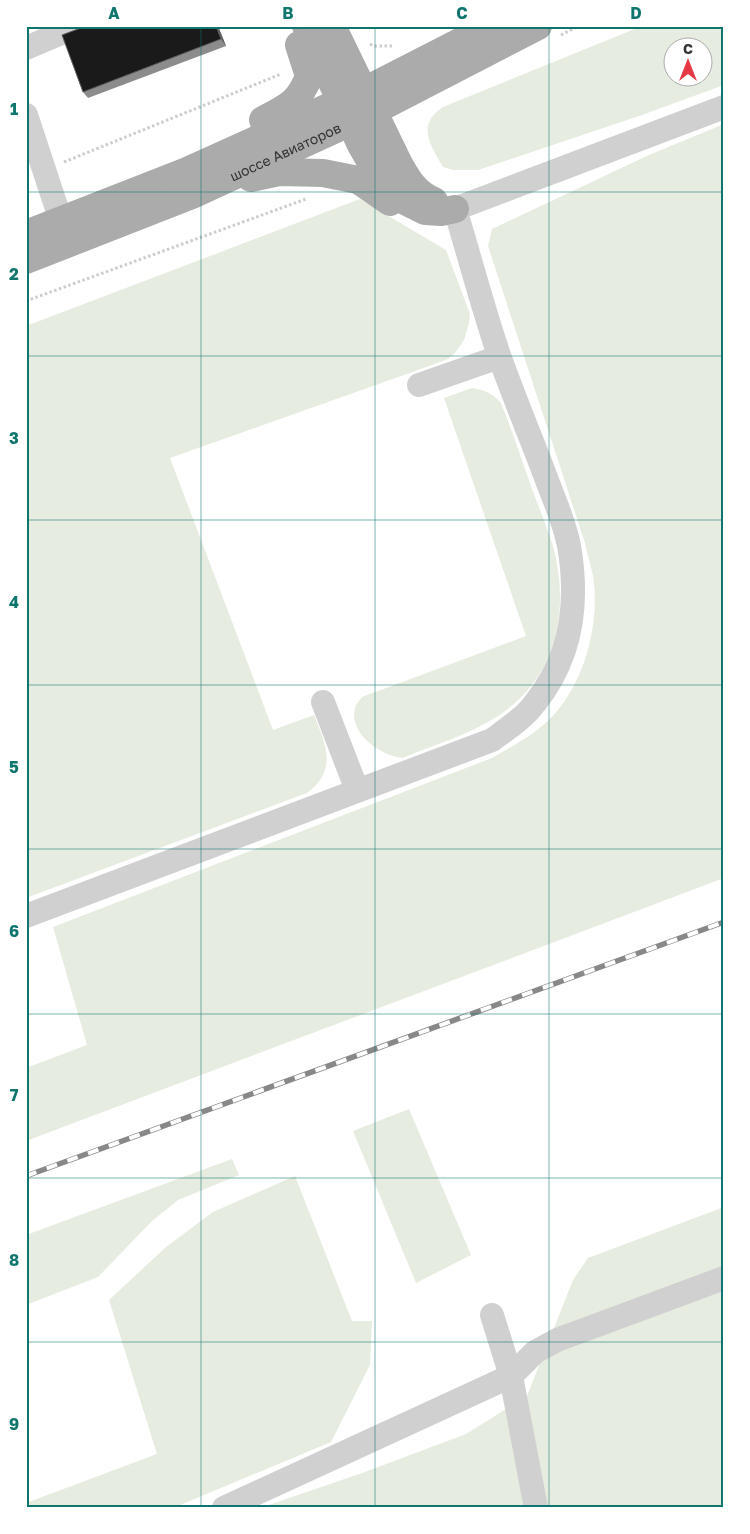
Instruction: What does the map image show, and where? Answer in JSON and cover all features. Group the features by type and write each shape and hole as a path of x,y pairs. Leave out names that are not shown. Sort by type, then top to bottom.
{"main road":[{"path":"190,183 249,128 294,103 302,93 309,76 307,64 298,41 296,26"},
{"path":"306,26 357,107 399,164 411,184 425,197 455,209"},
{"name":"шоссе Авиаторов","path":"424,74 491,26"},
{"name":"шоссе Авиаторов","path":"26,260 357,107 424,74 538,26"},
{"path":"337,38 357,107 369,161 391,190 405,201 425,211"},
{"path":"337,38 363,64 377,68 424,74 410,101 397,117 394,137 399,164"},
{"path":"190,183 246,180 280,172 323,173 358,180 387,200 401,207 441,212 455,209"},
{"name":"шоссе Авиаторов","path":"26,234 61,221 190,183"}],"street":[{"path":"26,48 78,26"},
{"path":"26,916 492,740 514,724 534,705 553,679 566,650 572,617 573,580 568,544 558,509 499,357 455,209 724,107"},
{"path":"26,115 61,221"},
{"path":"419,385 499,357"},
{"path":"323,702 357,790"},
{"path":"224,1508 511,1376 535,1352 556,1340 724,1278"},
{"path":"492,1316 511,1376 536,1508"}],"path":[{"path":"337,38 361,40 374,46 398,46"},
{"path":"44,170 307,64"},
{"path":"26,301 308,198"}],"shaded area":[{"path":"642,26 724,26 724,85 642,115 478,170 453,170 443,167 430,143 428,135 430,121 443,107"},
{"path":"724,124 724,878 26,1141 26,1068 87,1045 53,927 492,758 541,727 568,697 578,678 591,637 595,596 593,576 585,543 488,246 492,229 649,155"},
{"path":"360,199 446,250 470,314 464,340 455,353 448,359 432,365 170,458 273,730 314,715 327,757 323,775 307,793 26,898 26,326"},
{"path":"472,388 488,392 501,403 551,539 558,568 560,590 556,634 549,655 539,674 526,692 509,708 485,724 403,758 385,753 376,748 361,734 356,726 354,717 355,708 362,697 526,636 444,398"},
{"path":"409,1109 471,1255 416,1283 353,1131"},
{"path":"232,1159 239,1175 178,1200 152,1221 98,1277 26,1305 26,1235"},
{"path":"295,1176 352,1321 372,1321 370,1365 331,1442 173,1508 26,1508 26,1503 157,1454 109,1300 166,1247 213,1212"},
{"path":"724,1207 724,1508 260,1508 365,1472 466,1434 527,1396 573,1280 588,1258"}],"building":[{"path":"86,26 113,26 114,28 117,26 216,26 221,39 83,92 62,35"}],"railway":[{"path":"26,1176 724,922"}]}
